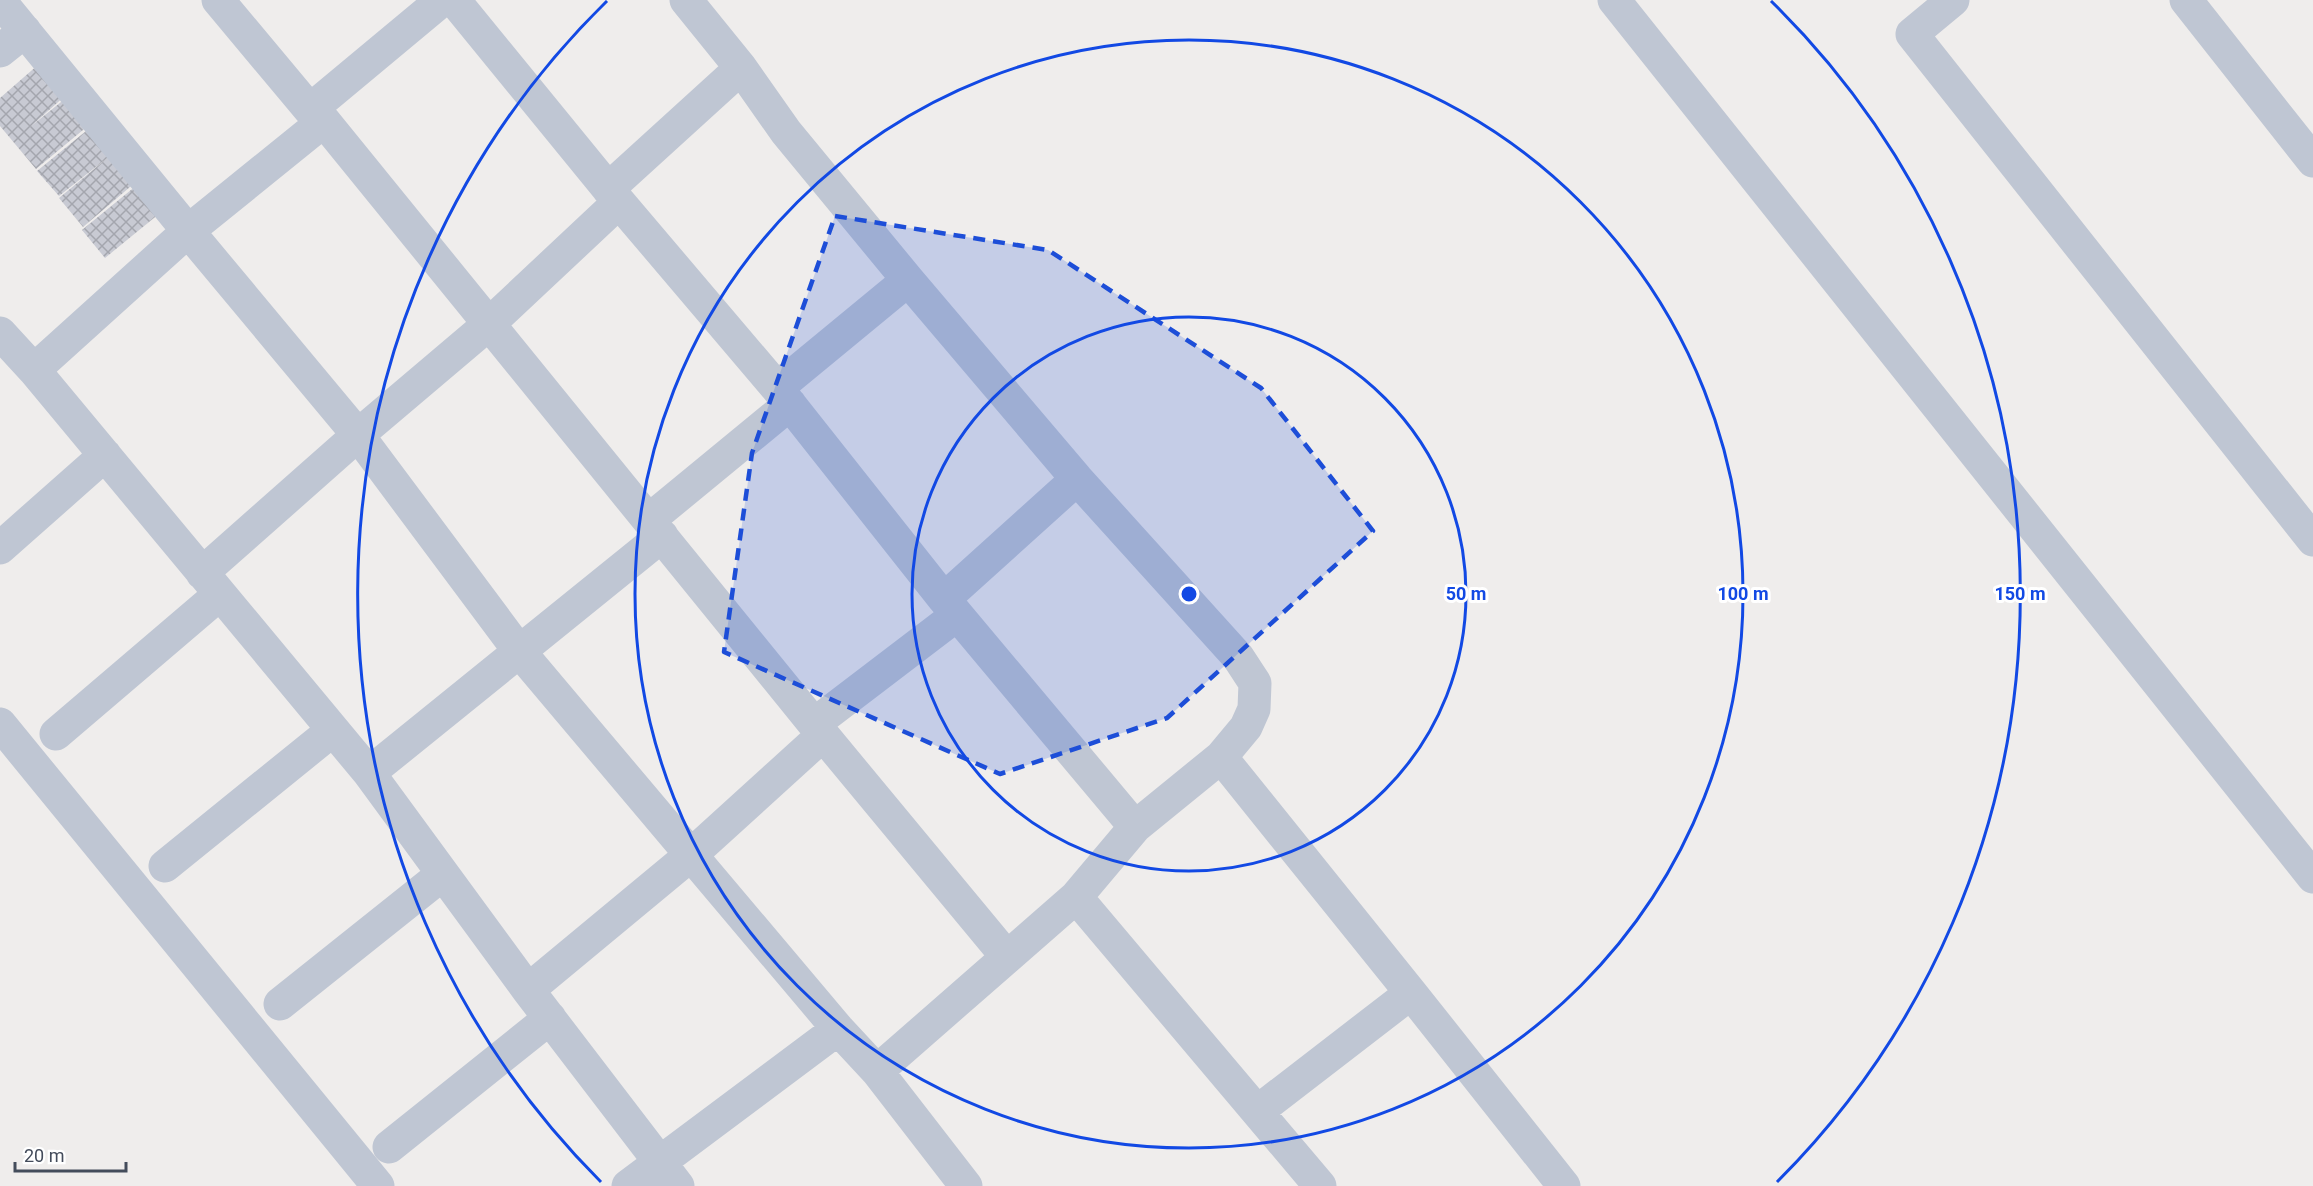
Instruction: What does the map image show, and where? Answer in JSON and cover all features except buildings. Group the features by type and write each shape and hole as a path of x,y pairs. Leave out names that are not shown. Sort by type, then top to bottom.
{"street":[{"path":"218,0 489,324 818,730 1007,957"},
{"path":"34,370 317,116 442,0"},
{"path":"454,0 783,396 951,607 1135,827"},
{"path":"686,0 741,68 786,132 908,280 1077,479 1238,657 1255,683 1254,709 1246,727 1221,757 1135,827 1076,897 877,1071"},
{"path":"1614,0 2313,877"},
{"path":"1953,0 1912,34 2313,540"},
{"path":"2186,0 2313,161"},
{"path":"8,18 358,435 519,651 838,1029 877,1071 966,1186"},
{"path":"56,734 358,435 489,324 741,68"},
{"path":"369,773 519,651 656,528 783,396 908,280"},
{"path":"0,333 34,370 369,773 528,990 669,1174"},
{"path":"0,548 105,455"},
{"path":"528,990 692,854 818,730 951,607 1077,479"},
{"path":"0,724 378,1186"},
{"path":"165,866 333,730"},
{"path":"1221,757 1412,993 1564,1186"},
{"path":"280,1004 443,874"},
{"path":"1076,897 1320,1186"},
{"path":"1258,1111 1412,993"},
{"path":"389,1147 550,1018"},
{"path":"628,1186 669,1174 838,1029"}],"highlighted area":[{"path":"835,216 1048,250 1261,388 1373,531 1167,718 1000,774 724,652 752,453"}]}
